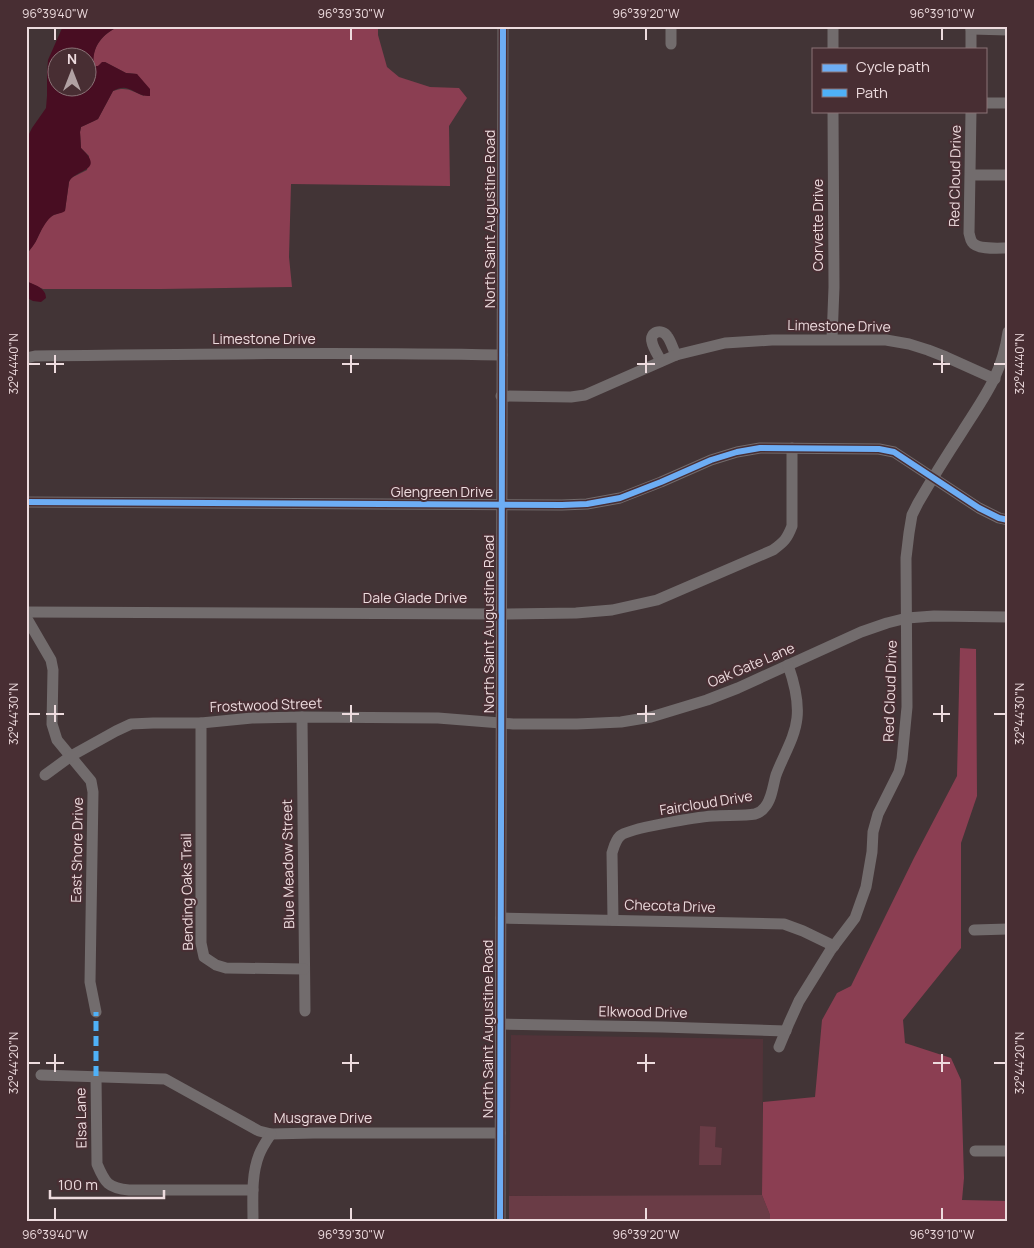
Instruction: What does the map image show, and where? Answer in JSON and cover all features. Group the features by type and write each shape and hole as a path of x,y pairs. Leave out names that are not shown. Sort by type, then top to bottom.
{"street":[{"name":"North Saint Augustine Road","path":"500,1222 503,26"},
{"path":"671,26 671,44"},
{"path":"833,26 833,48"},
{"path":"971,48 971,28 1008,30"},
{"path":"986,103 1008,103"},
{"name":"Corvette Drive","path":"832,339 834,286 833,112"},
{"name":"Red Cloud Drive","path":"971,112 970,233 972,242 976,246 984,248 1008,248"},
{"path":"971,174 1008,175"},
{"path":"661,361 652,342 654,333 658,331 668,336 676,355"},
{"name":"Red Cloud Drive","path":"779,1047 799,1001 834,946 855,918 859,909 869,874 873,832 878,814 899,772 907,707 906,558 912,515 995,379 1002,360 1008,332"},
{"name":"Limestone Drive","path":"501,396 571,397 585,394 676,355 707,347 744,341 772,340 886,340 909,344 946,357 995,379"},
{"name":"Limestone Drive","path":"26,358 34,356 183,354 502,355"},
{"name":"Glengreen Drive","path":"26,502 579,504 620,498 711,460 737,452 760,448 878,449 894,452 979,508 999,518 1008,520"},
{"name":"Dale Glade Drive","path":"26,612 502,614 576,613 612,610 657,600 773,550 784,542 792,526 792,448"},
{"name":"Oak Gate Lane","path":"502,724 621,722 651,717 707,700 738,688 861,632 887,623 907,618 934,616 1008,617"},
{"name":"East Shore Drive","path":"26,617 51,660 53,670 52,724 57,740 91,781 93,792 90,982 96,1012"},
{"name":"Faircloud Drive","path":"613,920 612,853 614,843 620,835 629,831 688,819 756,814 764,808 769,800 776,777 795,731 797,716 796,694 794,681 788,665"},
{"name":"Frostwood Street","path":"45,775 71,756 116,730 131,724 201,723 237,719 302,717 438,718 502,724"},
{"name":"Blue Meadow Street","path":"302,717 305,1011"},
{"name":"Bending Oaks Trail","path":"201,723 201,943 204,957 216,965 226,968 304,968"},
{"name":"Checota Drive","path":"501,918 784,924 834,946"},
{"path":"974,930 1008,929"},
{"name":"Elkwood Drive","path":"501,1024 786,1031"},
{"name":"Musgrave Drive","path":"41,1075 165,1079 259,1131 271,1134 500,1133"},
{"name":"Elsa Lane","path":"96,1076 97,1164 102,1177 109,1185 129,1190 253,1190"},
{"path":"253,1222 255,1172 259,1154 271,1134"},
{"path":"975,1151 1008,1151"}],"shaded area":[{"path":"63,26 120,26 108,33 96,47 53,48"},
{"path":"120,26 378,26 378,35 387,67 399,77 430,87 459,88 467,98 449,126 450,186 291,184 289,257 292,287 43,289 26,281 26,257 48,219 65,210 71,178 87,170 89,156 81,148 81,127 98,119 113,91 125,89 144,96 137,74 126,73 105,62 98,66 98,48 96,48 103,37"},
{"path":"48,60 48,98 98,98 98,66 102,62 126,73 137,74 150,89 150,96 126,88 113,91 98,119 81,127 81,148 91,161 90,166 77,174 69,182 65,211 49,219 26,254 28,136 46,108"},
{"path":"26,281 42,289 46,298 41,302 27,298"},
{"path":"960,648 976,649 977,796 961,843 961,948 903,1020 905,1043 951,1058 961,1080 964,1178 962,1200 1008,1201 1008,1222 770,1222 770,1215 762,1195 763,1102 815,1097 822,1020 837,993 851,986 957,776"},
{"path":"511,1035 763,1039 762,1195 509,1196"},
{"path":"700,1126 716,1127 715,1147 722,1148 721,1165 699,1165"},
{"path":"762,1195 770,1215 770,1222 509,1222 509,1196"}],"marked path":[{"path":"96,1012 96,1076"}],"cycle path":[{"path":"500,1222 503,26"},
{"path":"26,502 587,504 620,498 711,460 737,452 760,448 879,449 894,452 979,508 999,518 1008,520"}]}
